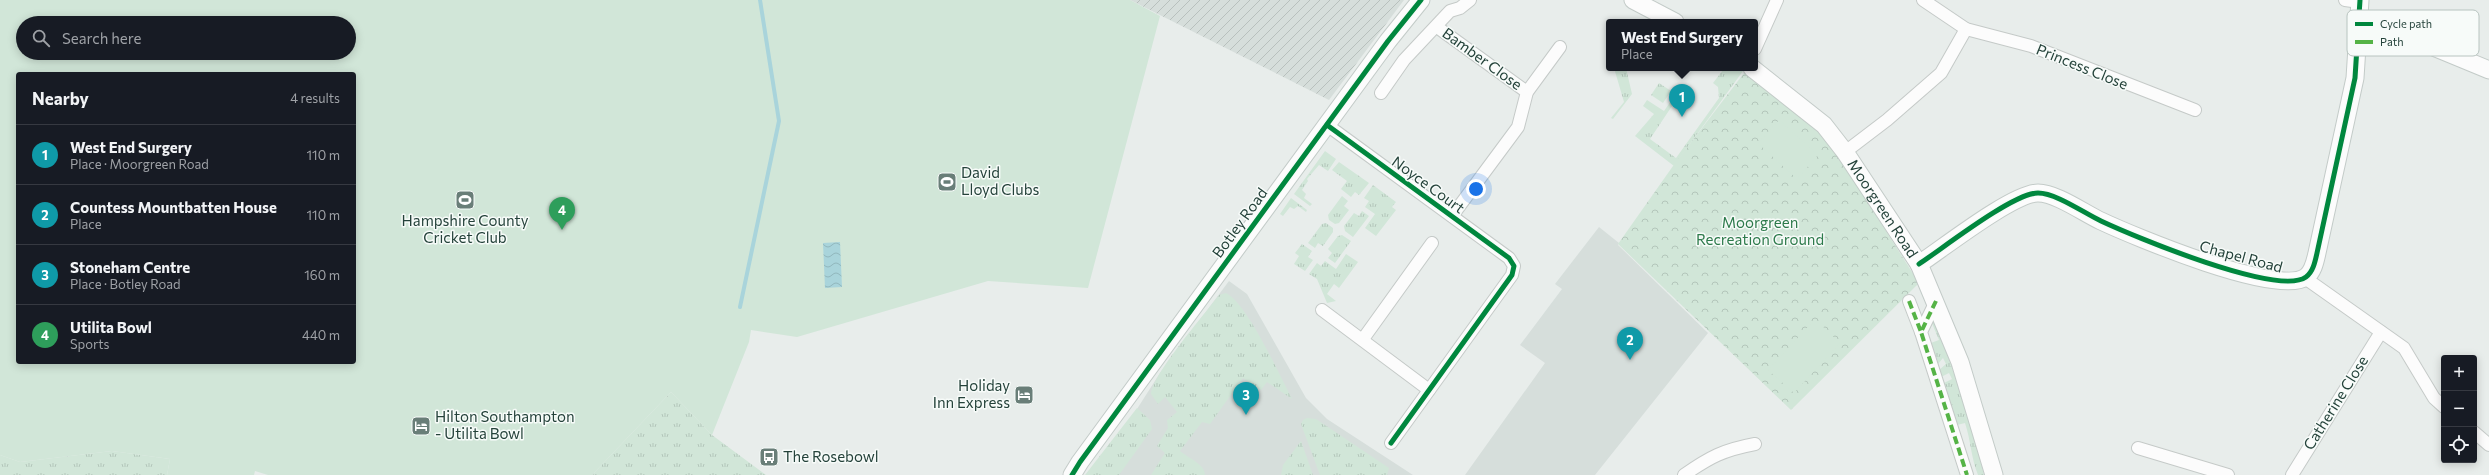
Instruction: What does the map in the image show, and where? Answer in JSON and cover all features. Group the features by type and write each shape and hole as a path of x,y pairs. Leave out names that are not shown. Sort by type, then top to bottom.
{"street":[{"name":"Botley Road","path":"1064,475 1076,468 1327,125 1421,0"},
{"name":"Bamber Close","path":"1381,93 1404,60 1437,27 1450,11 1460,8 1470,0"},
{"path":"1633,0 1669,19"},
{"path":"1758,42 1777,0"},
{"name":"Princess Close","path":"1923,0 1966,29 2030,46 2195,110"},
{"name":"Bamber Close","path":"1437,27 1527,92"},
{"path":"1845,152 1887,120 1942,73 1966,29"},
{"name":"Bamber Close","path":"1452,216 1518,127 1527,92 1560,47"},
{"path":"2357,56 2355,78 2314,268 2305,278 2404,348 2434,398 2441,404"},
{"path":"2455,56 2489,70"},
{"name":"Moorgreen Road","path":"1756,71 1824,125 1845,152 1919,264 1936,301 1960,362 1994,475"},
{"name":"Noyce Court","path":"1327,125 1509,258 1514,266 1512,275 1429,390"},
{"name":"Chapel Road","path":"1919,264 2015,200 2038,193 2057,199 2148,242 2211,263 2257,277 2287,282 2305,278"},
{"path":"1363,339 1432,243"},
{"path":"1909,301 1921,332 1967,475"},
{"path":"1921,332 1936,301"},
{"path":"1322,310 1363,339 1373,350 1429,390 1391,443"},
{"name":"Catherine Close","path":"2292,475 2381,332"},
{"path":"2477,435 2489,445"},
{"path":"1684,475 1710,457 1733,448 1755,444"},
{"path":"2138,448 2228,475"}],"shaded area":[{"path":"1130,0 1404,0 1329,100"},
{"path":"1599,227 1619,243 1618,245 1708,333 1595,475 1465,475 1545,363 1520,345 1562,289 1555,284"},
{"path":"1229,281 1247,294 1306,398 1327,419 1413,475 1086,475 1137,409 1160,373"}],"green space":[{"path":"0,0 1130,0 1160,16 1088,288 988,281 797,337 751,330 749,342 712,435 671,392 592,475 268,475 255,471 254,475 167,475 170,459 112,451 20,462 0,455"},
{"path":"1615,71 1627,71 1632,94 1613,119 1611,118 1624,102"},
{"path":"1722,71 1743,71 1674,166 1635,136 1654,114 1643,106 1647,100 1664,111 1673,98 1676,100 1650,139 1676,158 1719,98 1718,87 1713,83"},
{"name":"Moorgreen Recreation Ground","path":"1744,73 1821,129 1919,283 1791,410 1618,244 1673,166"},
{"path":"1659,83 1671,91 1663,103 1651,95"},
{"path":"1779,120 1818,155 1797,179 1758,143"},
{"path":"1325,151 1336,159 1328,171 1319,165 1307,179 1308,181 1302,190 1306,194 1304,198 1312,204 1310,206 1294,194"},
{"path":"1339,162 1369,183 1359,195 1355,192 1351,197 1341,189 1347,181 1332,170"},
{"path":"1373,185 1396,202 1392,207 1396,210 1376,236 1365,228 1375,214 1365,207 1369,201 1364,198"},
{"path":"1342,196 1348,201 1344,206 1349,210 1339,223 1335,224 1329,220 1328,215"},
{"path":"1291,198 1307,210 1306,212 1298,206 1294,209 1290,207 1283,216 1280,214"},
{"path":"1362,211 1369,216 1353,237 1345,231 1344,226 1354,213 1359,216"},
{"path":"1326,223 1333,228 1333,232 1323,246 1318,243 1315,248 1308,243 1322,224"},
{"path":"1342,235 1351,241 1335,263 1328,258 1332,253 1328,249 1338,236"},
{"path":"1302,244 1312,251 1308,257 1313,260 1305,271 1294,264 1299,256 1295,253"},
{"path":"1346,254 1358,262 1339,288 1334,284 1327,294 1336,301 1327,303 1317,279 1309,274 1317,263 1321,266 1325,261 1336,269"},
{"path":"1226,293 1234,299 1253,325 1292,399 1267,382 1261,390 1243,378 1210,424 1202,422 1180,451 1199,464 1205,475 1151,475 1165,453 1157,446 1168,428 1167,420 1177,412 1165,397 1158,404 1151,394 1154,384 1160,372 1192,329 1219,295"},
{"path":"1935,318 1973,429 1984,475 1978,475 1965,423 1957,425 1944,383 1952,379 1949,373 1941,377 1939,370 1946,364 1943,358 1938,364 1928,344 1939,340 1931,321"},
{"path":"1815,319 1840,343 1794,393 1768,370"},
{"path":"671,392 712,435 766,475 592,475"},
{"path":"1137,408 1150,420 1152,429 1119,475 1085,475"},
{"path":"1307,418 1316,419 1389,468 1387,475 1320,475 1301,424 1303,420"},
{"path":"1301,441 1313,475 1281,475 1283,465"},
{"path":"112,451 170,459 167,475 0,475 0,455 20,462"}],"water":[{"path":"840,242 842,287 825,288 823,243"}],"waterway":[{"path":"740,307 779,121 760,0"}],"marked path":[{"path":"1909,301 1921,332"},
{"path":"1936,301 1921,332 1967,475"}],"cycle path":[{"path":"1072,475 1388,41 1421,0"},
{"path":"2359,10 2360,0"},
{"path":"1919,264 1995,212 2027,195 2038,193 2053,196 2118,229 2205,262 2267,279 2290,281 2306,277 2312,270 2315,260 2355,78 2356,56"},
{"path":"1327,125 1509,258 1514,266 1512,275 1391,443"}],"place":[{"name":"West End Surgery","path":"1682,117"},
{"name":"David Lloyd Clubs","path":"947,182"},
{"name":"Hampshire County Cricket Club","path":"465,200"},
{"name":"Utilita Bowl","path":"562,230"},
{"name":"Countess Mountbatten House","path":"1630,360"},
{"name":"Holiday Inn Express","path":"1024,395"},
{"name":"Stoneham Centre","path":"1246,415"},
{"name":"Hilton Southampton - Utilita Bowl","path":"421,426"},
{"name":"The Rosebowl","path":"769,457"}]}
